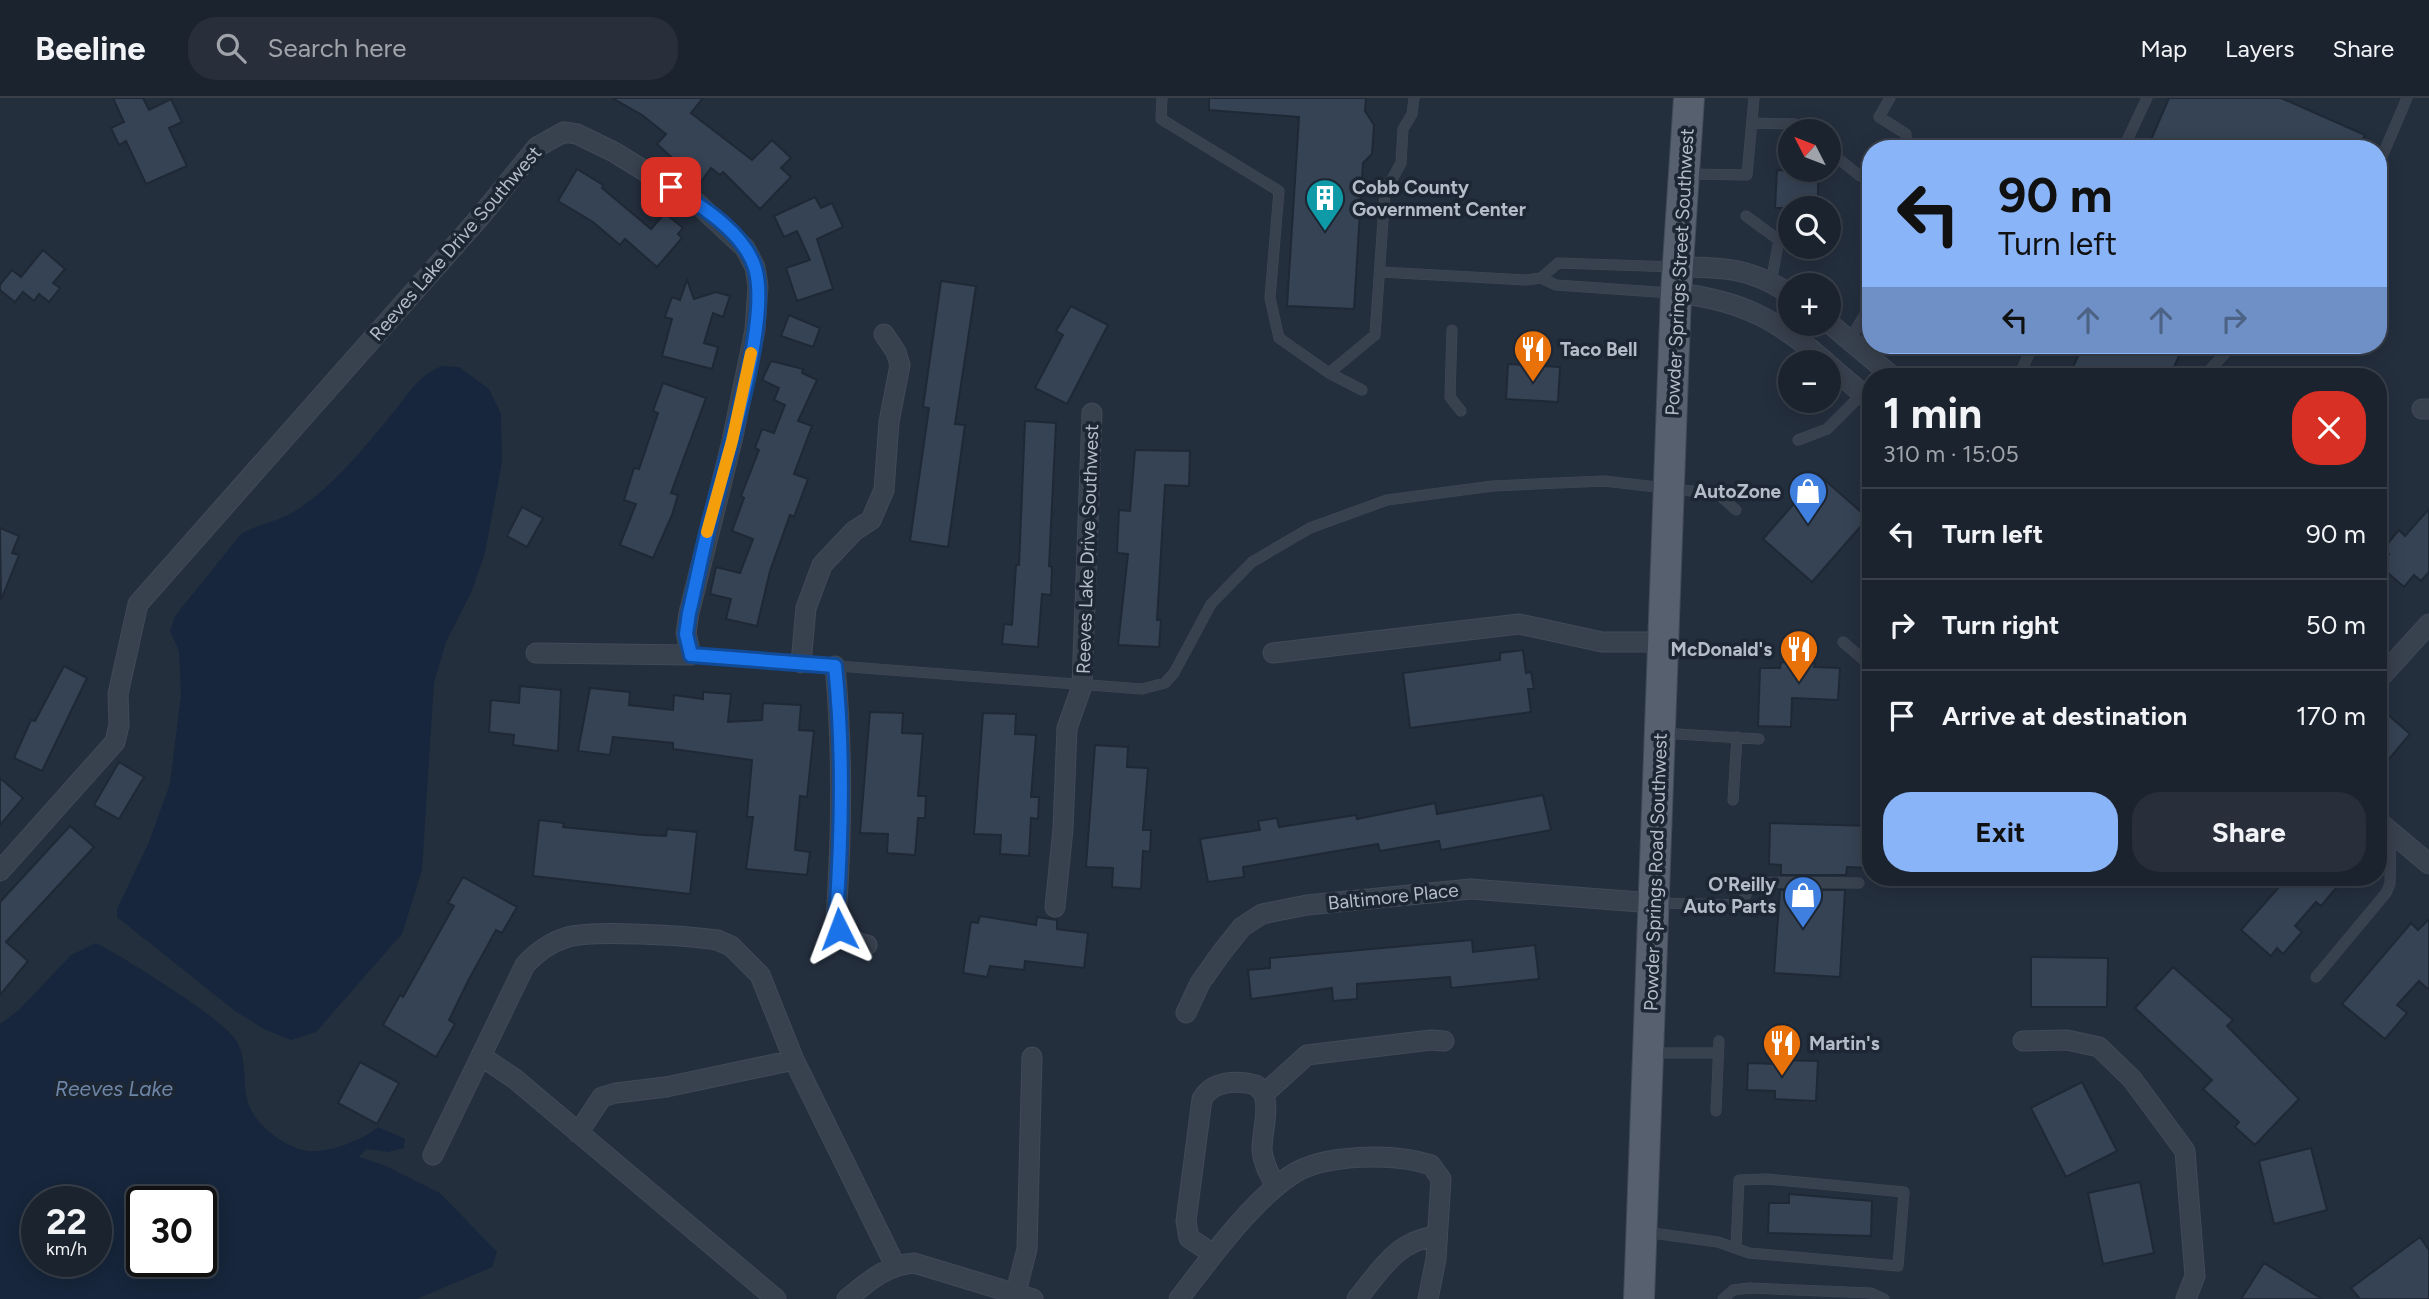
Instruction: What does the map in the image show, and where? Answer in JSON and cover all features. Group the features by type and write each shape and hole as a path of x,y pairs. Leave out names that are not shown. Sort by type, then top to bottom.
{"main road":[{"name":"Powder Springs Street Southwest","path":"1671,446 1677,280 1689,98"},
{"name":"Powder Springs Road Southwest","path":"1639,1299 1671,446"}],"street":[{"name":"Reeves Lake Drive Southwest","path":"0,871 115,742 119,725 118,694 138,604 480,217 537,147 565,132 577,134 614,152 698,204 745,248 755,267 758,300 755,330 732,441 689,613 686,634 691,655"},
{"path":"1677,280 1727,267 1757,274 1778,286"},
{"path":"1677,280 1713,297 1754,311 1794,335 1812,350"},
{"path":"1841,333 1862,351"},
{"path":"801,663 806,608 822,565 854,531 871,520 884,490 889,422 900,365 896,352 884,334"},
{"path":"1866,354 1882,368"},
{"path":"1841,375 1862,394"},
{"name":"Reeves Lake Drive Southwest","path":"1055,907 1063,830 1068,728 1082,686 1093,413"},
{"path":"1273,653 1519,624 1602,642 1665,642"},
{"path":"2387,670 2429,624"},
{"path":"536,653 691,655"},
{"path":"835,666 841,720 841,841 836,918 839,929 850,942 867,945"},
{"path":"2387,829 2429,864"},
{"name":"Baltimore Place","path":"1186,1013 1200,983 1222,952 1242,927 1262,914 1307,905 1471,889 1653,903"},
{"path":"433,1155 525,965 536,953 569,936 601,934 702,938 731,946 760,975 794,1060 895,1265"},
{"path":"1264,1094 1307,1055 1431,1040 1444,1041"},
{"path":"2023,1041 2067,1040 2099,1047 2132,1079 2180,1143 2185,1151 2195,1276 2186,1299"},
{"path":"481,1056 516,1079 776,1299"},
{"path":"847,1299 895,1265 914,1263 1025,1296 1032,1057"},
{"path":"578,1133 602,1097 666,1087 794,1060"},
{"path":"1213,1254 1189,1238 1186,1221 1202,1099 1217,1086 1233,1081 1256,1084 1264,1094 1265,1132 1262,1149 1265,1164 1276,1186"},
{"path":"1179,1299 1213,1254 1276,1186 1303,1169 1333,1162 1410,1158 1432,1165 1441,1180 1437,1236 1428,1299"},
{"path":"1357,1299 1385,1262 1399,1250 1413,1241 1437,1236"}],"lane":[{"path":"1162,98 1161,119 1279,191 1270,299 1279,338 1329,373 1362,390"},
{"path":"1329,373 1375,335 1385,192 1401,163 1403,130 1412,114 1414,98"},
{"path":"1685,174 1747,175 1754,98"},
{"path":"1890,98 1879,117 1906,134 1906,140"},
{"path":"2127,140 2147,98"},
{"path":"2387,145 2407,98"},
{"path":"1752,123 1778,124"},
{"path":"1841,161 1860,176"},
{"path":"1746,216 1778,239"},
{"path":"1771,282 1778,245"},
{"path":"1541,278 1558,263 1640,263 1677,280"},
{"path":"1381,272 1526,280 1541,278 1556,285 1677,280"},
{"path":"1849,340 1862,319"},
{"path":"1452,330 1450,397 1461,411"},
{"path":"2211,368 2224,354"},
{"path":"1798,440 1828,429 1862,400"},
{"path":"691,655 1142,690 1165,683 1174,673 1211,604 1233,579 1279,544 1350,512 1426,493 1493,486 1604,481 1718,494 1736,510"},
{"path":"1843,642 1862,658"},
{"path":"1661,733 1759,739"},
{"path":"1733,800 1737,737"},
{"path":"2316,976 2386,893 2390,884 2387,855"},
{"path":"1653,903 1740,905 1753,881 1859,883"},
{"path":"1716,1111 1719,1041"},
{"path":"1647,1052 1718,1054"},
{"path":"1641,1232 1718,1242 1749,1254 1898,1266 1903,1192 1767,1179 1739,1180 1736,1247"},
{"path":"1723,1299 1733,1290 1749,1288 1871,1293 1884,1299"}],"water":[{"path":"442,366 459,367 489,389 501,414 502,462 485,553 471,593 446,642 434,683 422,870 402,934 316,1032 291,1040 264,1029 235,1011 117,917 117,909 148,844 170,784 181,695 179,651 170,631 175,616 241,534 286,516 316,496 356,456 419,381"},
{"name":"Reeves Lake","path":"96,943 171,988 227,1030 240,1047 248,1103 264,1127 281,1140 308,1151 326,1150 355,1141 378,1127 405,1139 404,1148 388,1152 366,1149 359,1157 384,1165 440,1193 497,1252 492,1267 417,1299 0,1299 0,1024 19,1010 71,955"}],"building":[{"path":"113,98 143,98 149,110 171,99 182,122 169,128 187,166 146,184 126,141 119,145 111,128 124,122"},
{"path":"612,98 703,98 691,113 752,160 772,140 791,158 781,168 791,177 760,209 723,172 720,175 711,168 700,183 657,144 666,134 642,115"},
{"name":"Cobb County Government Center","path":"1209,98 1366,98 1365,111 1374,125 1372,154 1363,163 1354,309 1287,306 1299,117 1209,110"},
{"path":"2169,98 2281,98 2365,135 2362,140 2151,140"},
{"path":"577,169 603,185 602,188 651,229 665,213 683,228 678,234 682,238 657,267 625,239 620,245 593,222 558,201"},
{"path":"1777,170 1778,182 1818,182 1818,196 1778,196 1778,208 1775,208"},
{"path":"815,197 821,208 832,203 843,227 817,239 833,289 797,301 786,268 810,260 797,231 784,237 774,216"},
{"path":"43,250 65,269 53,283 60,288 49,302 39,294 34,301 23,292 15,302 0,290 0,285 12,270 21,277"},
{"path":"687,280 694,299 716,292 730,296 723,317 713,313 704,343 718,347 712,369 662,356 672,319 665,317 672,297 680,300"},
{"path":"941,281 976,286 955,424 965,425 948,547 910,541 929,408 923,407"},
{"path":"1071,306 1108,325 1067,404 1035,388 1063,335 1056,331"},
{"path":"789,315 820,328 813,347 781,336"},
{"path":"2079,354 2180,354 2174,368 2073,368"},
{"path":"771,361 803,369 802,373 817,380 798,421 812,426 794,474 808,479 794,517 790,515 770,571 757,626 726,619 731,599 710,594 716,567 740,573 753,539 732,531 744,498 741,496 759,450 755,448 762,429 774,433 785,405 774,400 779,388 762,380"},
{"name":"Taco Bell","path":"1508,364 1560,367 1558,402 1506,399"},
{"path":"663,383 706,398 671,493 678,495 672,515 653,558 620,545 636,504 624,500 634,468 639,469 658,413 653,411"},
{"path":"1025,421 1056,423 1049,566 1052,567 1051,595 1042,594 1038,647 1002,644 1004,624 1012,625 1016,565 1019,565"},
{"path":"1135,450 1190,451 1189,486 1165,485 1157,620 1161,620 1159,647 1118,645 1128,554 1117,553 1119,510 1130,511"},
{"path":"1819,475 1862,513 1862,525 1812,582 1763,539"},
{"path":"522,507 543,518 527,547 507,536"},
{"path":"2429,509 2429,572 2421,581 2414,575 2404,587 2387,572 2387,544 2399,530 2405,536"},
{"path":"0,528 19,536 12,553 19,555 1,600"},
{"path":"1523,650 1526,673 1531,672 1534,689 1528,689 1531,712 1410,728 1403,673 1500,660 1500,653"},
{"name":"McDonald's","path":"1781,662 1815,663 1814,667 1840,668 1838,700 1792,698 1791,727 1758,726 1760,668 1780,668"},
{"path":"64,666 87,678 42,771 14,758 31,720 35,721"},
{"path":"520,686 561,690 558,751 513,745 514,735 489,732 491,700 519,703"},
{"path":"590,688 630,692 629,705 673,710 674,695 703,699 703,692 731,694 728,722 762,720 763,703 801,705 799,730 814,731 807,797 800,796 795,850 810,852 807,875 746,869 753,817 747,817 752,760 673,749 673,743 613,737 610,755 578,751"},
{"path":"870,712 903,713 902,733 923,734 918,796 926,796 925,818 918,818 915,855 887,853 888,834 860,833"},
{"path":"983,713 1016,714 1015,734 1036,735 1031,797 1039,797 1038,819 1031,818 1029,856 1000,854 1001,835 974,834"},
{"path":"2387,714 2410,734 2389,759 2387,757"},
{"path":"1095,745 1128,747 1127,767 1148,768 1143,830 1151,830 1150,852 1143,851 1141,889 1112,887 1113,868 1086,867"},
{"path":"119,762 144,777 119,819 94,805"},
{"path":"0,778 23,798 0,825"},
{"path":"1543,795 1551,830 1441,850 1439,841 1380,851 1378,844 1243,867 1244,877 1208,882 1200,839 1260,830 1258,821 1277,818 1279,827 1356,815 1357,819 1435,803 1437,814"},
{"path":"539,820 564,823 563,827 643,835 666,836 667,829 697,832 690,894 533,876"},
{"path":"1770,823 1862,826 1862,868 1847,867 1846,875 1781,875 1781,865 1769,864"},
{"path":"70,826 94,847 6,942 28,961 0,995 0,902"},
{"path":"463,877 517,907 502,933 496,930 468,981 449,1020 455,1024 436,1057 383,1025 400,995 403,997 454,906 448,903"},
{"path":"2280,886 2337,887 2321,906 2316,902 2295,926 2302,932 2283,954 2277,948 2271,956 2241,930"},
{"path":"1780,890 1845,890 1840,977 1774,973"},
{"path":"980,916 1036,925 1037,917 1057,920 1057,929 1088,933 1084,968 1025,961 1024,970 990,966 987,977 963,973 971,922 978,923"},
{"path":"2429,919 2429,990 2419,981 2397,1005 2407,1013 2385,1039 2342,1004 2411,923 2418,930"},
{"path":"1472,940 1473,952 1535,945 1539,979 1451,988 1450,977 1357,984 1357,999 1333,1001 1332,988 1251,999 1248,970 1270,968 1270,958"},
{"path":"2031,957 2108,958 2107,1007 2031,1007"},
{"path":"2173,967 2233,1020 2227,1026 2299,1099 2255,1145 2235,1127 2239,1122 2203,1089 2212,1080 2135,1008"},
{"name":"Martin's","path":"1775,1060 1818,1061 1816,1101 1775,1099 1775,1091 1747,1090 1748,1063 1775,1064"},
{"path":"360,1062 399,1083 377,1124 338,1103"},
{"path":"2082,1082 2117,1151 2066,1177 2031,1108"},
{"path":"2311,1148 2327,1210 2274,1224 2259,1161"},
{"path":"2140,1182 2154,1253 2103,1264 2088,1193"},
{"path":"1789,1194 1872,1201 1871,1236 1768,1233 1769,1203 1789,1203"},
{"path":"2420,1237 2429,1250 2429,1299 2360,1299 2351,1288"},
{"path":"2264,1263 2322,1299 2241,1299"}],"slow traffic":[{"path":"707,532 732,441 751,353"}],"place":[{"name":"Cobb County Government Center","path":"1325,232"},
{"name":"Taco Bell","path":"1533,383"},
{"name":"AutoZone","path":"1808,525"},
{"name":"McDonald's","path":"1799,683"},
{"name":"O'Reilly Auto Parts","path":"1803,929"},
{"name":"Martin's","path":"1782,1077"}],"route":[{"path":"671,187 698,204 745,248 755,267 758,286 755,330 737,419 711,515 686,634 691,655 835,666 841,720 841,841 836,918 839,929"}]}
